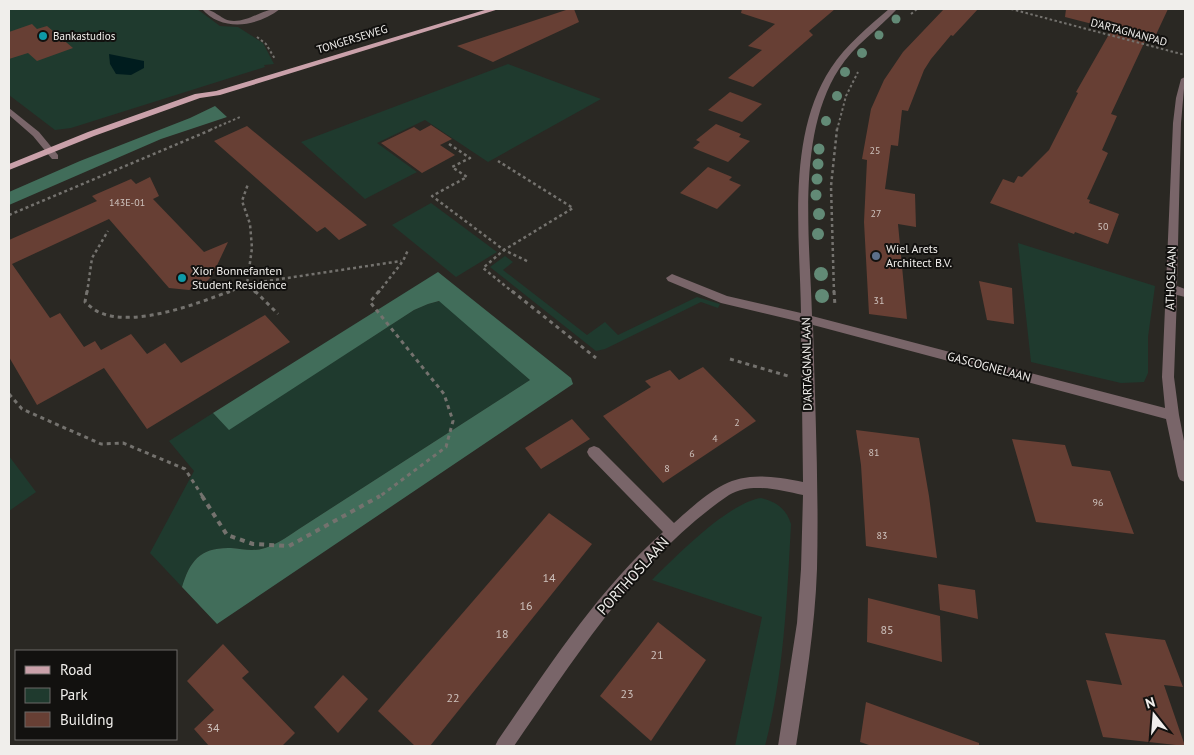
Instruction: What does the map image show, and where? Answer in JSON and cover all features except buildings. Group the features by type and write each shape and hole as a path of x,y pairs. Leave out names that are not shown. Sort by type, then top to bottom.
{"main road":[{"name":"TONGERSEWEG","path":"9,167 203,101 217,93 320,60 495,9"},
{"name":"TONGERSEWEG","path":"9,176 53,153"}],"street":[{"path":"205,9 226,22 238,23 276,9"},
{"name":"D'ARTAGNANLAAN","path":"787,746 805,623 809,569 810,490 804,170 813,118 826,82 850,49 893,9"},
{"name":"ATHOSLAAN","path":"1185,81 1180,98 1177,123 1168,377 1172,415 1185,476"},
{"path":"9,111 36,134 53,153"},
{"name":"GASCOGNELAAN","path":"672,278 725,300 806,319 1172,415"},
{"path":"1172,289 1185,293"},
{"path":"594,452 673,532"},
{"name":"PORTHOSLAAN","path":"504,746 596,616 637,568 673,532 733,486 757,482 810,490"}],"path":[{"path":"910,15 916,9"},
{"name":"D'ARTAGNANPAD","path":"1011,9 1185,55"},
{"path":"238,23 265,42 276,62"},
{"path":"835,327 832,186 835,146 842,110 861,67"},
{"path":"9,215 240,117"},
{"path":"449,144 470,158 452,167 467,177 432,196 504,250 529,262"},
{"path":"498,161 573,208 504,250 483,268 596,358"},
{"path":"247,284 252,248 250,224 242,200 248,184"},
{"path":"108,231 92,258 85,302 103,314 134,317 170,311 224,295 247,284 402,261"},
{"path":"9,394 22,409 101,444 123,443 185,469 227,535 253,544 289,546 374,501 446,447 453,421 444,394 370,302 402,261 408,250"},
{"path":"247,284 278,314"},
{"path":"730,359 807,382"}],"green space":[{"path":"9,9 197,9 220,26 238,27 263,43 274,64 264,65 265,67 71,128 55,130 9,95"},
{"path":"508,64 601,99 488,162 425,120 377,143 417,172 365,199 301,142"},
{"path":"215,106 227,117 161,139 9,205 9,192"},
{"path":"431,203 497,252 456,277 392,225"},
{"path":"1018,243 1155,286 1148,337 1148,373 1144,382 1121,383 1031,362"},
{"path":"505,256 513,262 503,270 587,335 605,322 618,335 697,297 720,304 718,308 701,302 605,349 596,351 490,267"},
{"path":"438,272 571,378 573,384 217,624 182,587 189,570 198,557 211,550 220,548 256,550 275,544 530,380 439,301 414,310 229,430 213,413"},
{"path":"440,301 530,380 275,544 256,550 220,548 204,553 193,563 182,587 150,553 194,471 169,441 213,413 229,429 414,310"},
{"path":"9,456 36,492 9,511"},
{"path":"761,498 780,506 791,524 784,636 777,691 765,746 735,746 762,617 652,580 688,545 718,520 748,502"}],"water":[{"path":"109,54 144,61 144,68 131,75 116,74 110,64"}],"place":[{"name":"Bankastudios","path":"43,36"},
{"name":"Wiel Arets Architect B.V.","path":"876,256"},
{"name":"Xior Bonnefanten Student Residence","path":"182,278"}]}
